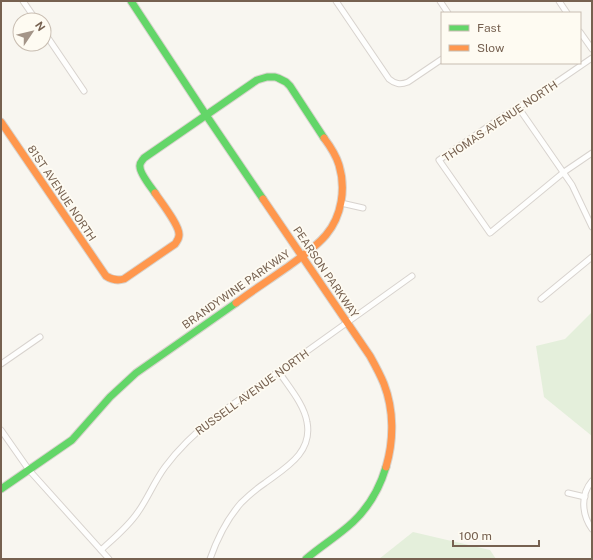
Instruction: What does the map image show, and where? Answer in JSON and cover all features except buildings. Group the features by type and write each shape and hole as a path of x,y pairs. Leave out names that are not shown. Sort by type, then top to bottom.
{"street":[{"path":"23,1 31,12"},
{"name":"PEARSON PARKWAY","path":"131,1 376,367 386,389 390,406 392,442 384,476 366,508 354,521 341,533 312,553 306,559"},
{"path":"336,1 393,83 403,84 408,82 441,59"},
{"path":"440,1 447,12"},
{"path":"559,1 566,12"},
{"path":"581,33 592,49"},
{"path":"52,44 84,91"},
{"name":"THOMAS AVENUE NORTH","path":"564,172 490,233 439,160 592,58"},
{"name":"BRANDYWINE PARKWAY","path":"1,489 72,440 110,397 136,373 302,256 320,242 329,232 341,203 342,181 340,168 329,144 290,86 275,76 268,76 257,80 206,115"},
{"path":"518,107 572,184 592,227"},
{"name":"81ST AVENUE NORTH","path":"1,122 106,276 110,279 116,280 124,279 175,244 178,240 180,235 177,226 142,174 139,165 144,158 206,115"},
{"path":"564,172 592,153"},
{"path":"341,203 363,208"},
{"path":"541,299 592,257"},
{"name":"RUSSELL AVENUE NORTH","path":"101,550 128,525 138,513 164,468 175,454 201,428 412,276"},
{"path":"1,364 40,337"},
{"path":"210,559 219,536 232,514 252,493 291,464 303,450 308,432 308,423 305,413 278,372"},
{"path":"1,430 29,470 109,559"},
{"path":"592,481 586,492 584,501 586,519 592,529"},
{"path":"568,493 585,497"}],"green space":[{"path":"592,312 592,436 544,397 536,346 565,339"},
{"path":"413,532 490,550 496,559 379,559"}],"traffic: fast":[{"path":"131,1 263,199"},
{"path":"155,193 140,170 140,164 144,158 257,80 267,77 275,77 286,82 324,138"},
{"path":"1,489 72,440 110,397 136,373 236,303"},
{"path":"306,559 359,516 381,482 386,467"}],"traffic: slow":[{"path":"1,122 106,276 110,278 117,280 124,279 175,244 178,240 179,231 177,226 155,193"},
{"path":"236,303 307,253 322,240 336,219 341,202 341,174 338,161 324,138"},
{"path":"263,199 370,356 381,377 390,404 392,425 392,436 386,467"}]}
